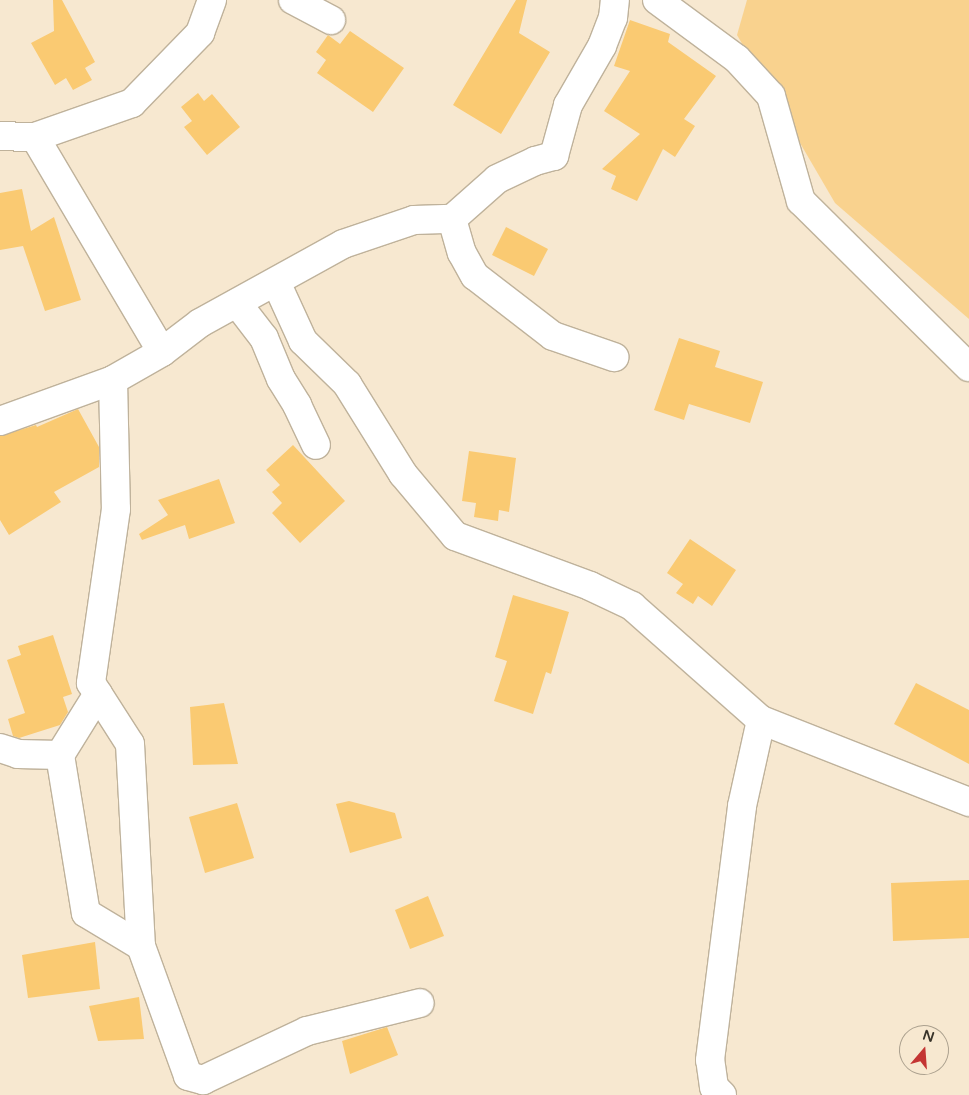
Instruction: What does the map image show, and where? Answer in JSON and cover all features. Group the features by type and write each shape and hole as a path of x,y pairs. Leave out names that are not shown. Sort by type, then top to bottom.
{"street":[{"path":"0,136 35,137 132,103 200,33 212,0"},
{"path":"293,0 331,20"},
{"path":"0,421 113,380 162,352 200,323 343,244 414,220 452,219 497,179 535,161 554,156 568,105 602,46 613,18 616,0"},
{"path":"657,0 737,59 771,96 801,201 969,367"},
{"path":"35,137 162,352"},
{"path":"452,219 462,253 475,276 553,336 614,357"},
{"path":"276,282 303,341 347,384 404,474 455,536 590,586 632,606 761,720 969,802"},
{"path":"237,303 264,338 281,379 297,405 316,445"},
{"path":"113,380 116,509 91,682 130,744 141,946 188,1076 203,1080 307,1031 420,1003"},
{"path":"98,694 60,755 86,912 141,946"},
{"path":"722,1095 714,1087 710,1060 742,806 761,720"},
{"path":"0,748 18,754 60,755"}],"shaded area":[{"path":"747,0 969,0 969,319 835,203 737,35"}],"building":[{"path":"53,0 62,0 95,62 85,68 92,80 73,90 66,78 55,85 31,43 54,31"},
{"path":"516,0 527,0 519,33 550,52 501,134 453,105"},
{"path":"630,20 670,34 668,42 716,76 684,119 695,126 675,157 663,149 637,201 611,189 616,176 602,169 640,134 604,111 630,71 614,66"},
{"path":"350,31 404,68 373,112 317,73 326,60 316,52 328,35 340,44"},
{"path":"198,93 204,101 212,94 240,127 207,155 184,127 192,121 181,107"},
{"path":"22,189 31,231 54,217 81,300 45,311 23,246 0,250 0,193"},
{"path":"506,227 548,249 534,276 492,255"},
{"path":"679,338 720,351 715,367 763,382 750,423 689,404 684,420 654,410"},
{"path":"78,409 99,447 99,467 54,492 61,502 9,535 0,520 0,436 36,425 37,427"},
{"path":"293,445 345,501 300,543 272,513 282,503 272,492 280,485 266,470"},
{"path":"469,451 516,458 509,512 499,510 498,521 474,517 476,503 462,501"},
{"path":"219,479 235,523 189,539 185,525 142,540 139,534 168,515 158,500"},
{"path":"690,539 736,570 712,606 698,596 693,604 676,593 683,584 667,573"},
{"path":"513,595 569,612 551,674 546,672 533,714 494,701 507,661 495,657"},
{"path":"53,635 72,694 63,697 68,712 60,725 19,738 13,736 8,719 25,713 7,660 21,655 18,646"},
{"path":"916,683 969,710 969,764 894,724"},
{"path":"224,703 238,764 193,765 190,707"},
{"path":"349,801 395,813 402,838 350,853 336,804"},
{"path":"237,803 254,858 205,873 189,817"},
{"path":"969,880 969,938 893,941 891,883"},
{"path":"428,896 444,936 410,949 395,910"},
{"path":"95,942 100,989 28,998 22,955"},
{"path":"139,997 144,1039 98,1041 89,1006"},
{"path":"387,1027 398,1055 350,1074 342,1041"}]}
